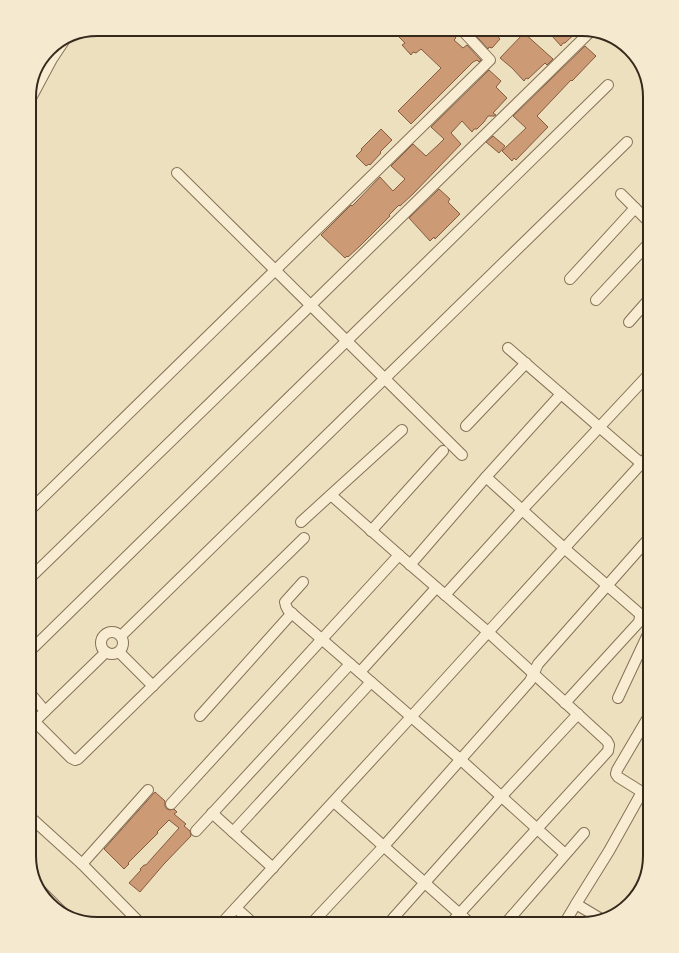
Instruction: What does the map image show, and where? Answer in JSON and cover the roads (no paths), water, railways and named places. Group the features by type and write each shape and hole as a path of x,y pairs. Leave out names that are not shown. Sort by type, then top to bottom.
{"street":[{"path":"36,504 490,60 467,36"},
{"path":"36,572 586,36"},
{"path":"36,645 608,85"},
{"path":"121,636 627,142"},
{"path":"177,172 462,455"},
{"path":"620,194 643,216"},
{"path":"570,279 635,208"},
{"path":"596,300 643,250"},
{"path":"629,322 643,306"},
{"path":"228,917 412,717 641,464 508,348"},
{"path":"466,426 526,363"},
{"path":"445,595 643,380"},
{"path":"410,565 486,477 561,394"},
{"path":"301,522 402,430"},
{"path":"371,531 443,451"},
{"path":"486,477 564,548 640,614 639,622 565,703"},
{"path":"331,495 488,632 607,741 609,745 608,751 456,917"},
{"path":"36,727 71,758 74,760 78,759 304,538"},
{"path":"318,917 384,846 530,682 538,664 643,545"},
{"path":"171,804 399,555"},
{"path":"303,582 285,602 286,606 292,613 412,717 565,854"},
{"path":"360,672 436,588"},
{"path":"200,716 292,613"},
{"path":"115,633 121,636 123,643 122,649 119,652 113,654 106,652 102,646 105,636 115,633"},
{"path":"618,698 643,645"},
{"path":"36,720 106,652"},
{"path":"119,652 153,686"},
{"path":"196,831 350,664"},
{"path":"233,832 371,682"},
{"path":"36,700 45,711"},
{"path":"394,917 501,797 578,714"},
{"path":"643,726 616,774 618,777 643,789"},
{"path":"82,864 148,790"},
{"path":"568,917 643,795"},
{"path":"334,802 463,917"},
{"path":"212,814 273,868"},
{"path":"36,822 82,864 134,917"},
{"path":"511,917 584,833"},
{"path":"576,904 595,915"},
{"path":"236,908 246,917"}]}
